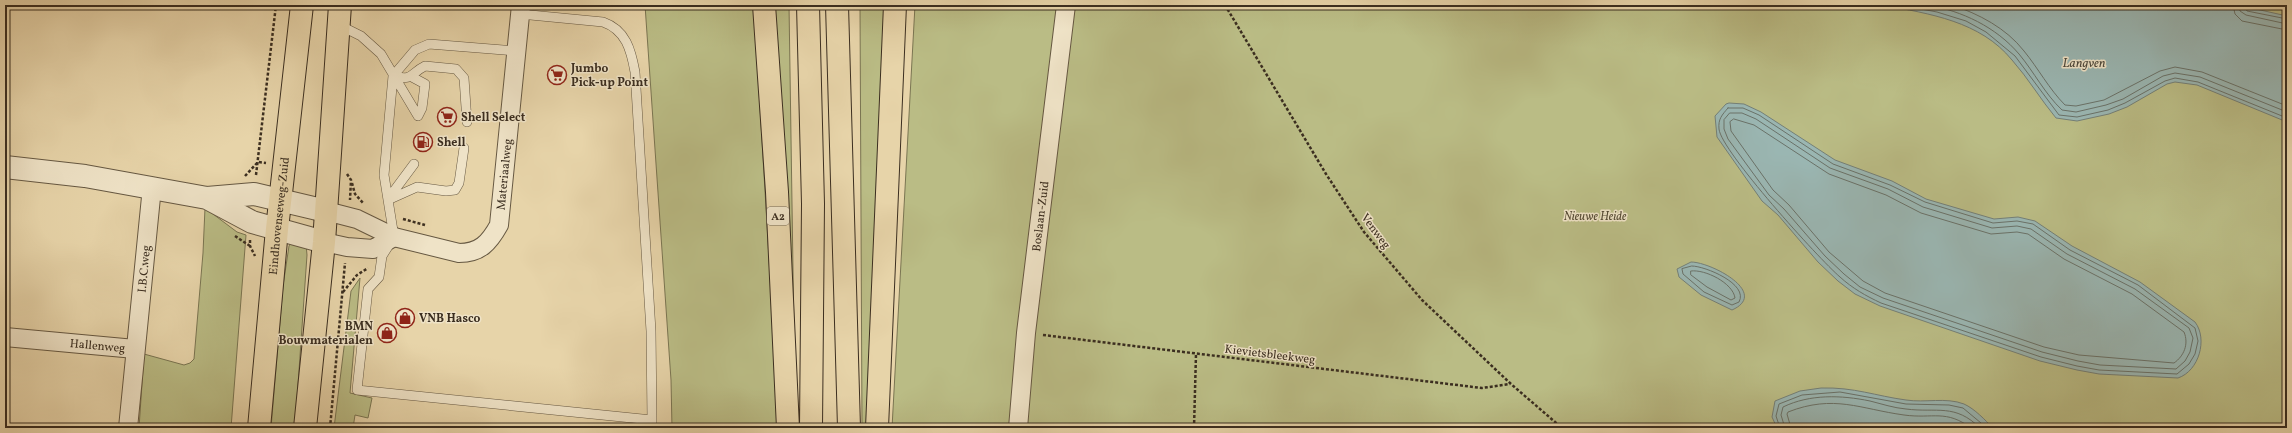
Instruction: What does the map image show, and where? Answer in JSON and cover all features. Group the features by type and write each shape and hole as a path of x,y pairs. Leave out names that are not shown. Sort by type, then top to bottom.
{"main road":[{"name":"Eindhovenseweg-Zuid","path":"259,428 277,229 302,5"},
{"name":"A2","path":"764,5 777,192 788,428"},
{"path":"808,5 813,204 811,428"},
{"path":"837,5 849,428"},
{"path":"877,428 894,5"},
{"path":"305,428 330,170 339,15"}],"street":[{"name":"Boslaan-Zuid","path":"1018,428 1026,334 1066,5"},
{"name":"Materiaalweg","path":"326,211 357,219 394,237 459,253 470,253 479,250 492,238 499,225 515,51 521,9"},
{"path":"5,167 84,176 207,198 254,194 326,211"},
{"name":"I.B.C.weg","path":"135,349 152,187"},
{"path":"207,198 252,222 347,247 373,249 394,237"},
{"name":"Hallenweg","path":"5,337 135,349 128,428"}],"lane":[{"path":"515,51 429,44 415,50 393,76 384,175 394,237 382,256 378,277 368,289 357,390 652,424 651,331 635,72 632,55 623,35 610,25 603,22 521,9"},
{"path":"339,15 381,54 418,116 422,108 425,84 412,77"},
{"path":"393,76 405,79 412,77 425,66 456,69 464,78 467,122"},
{"path":"388,200 417,187 446,191 455,190 459,183 464,148"},
{"path":"388,200 414,164"}],"path":[{"name":"Venweg","path":"1225,5 1326,174 1364,232 1422,300 1511,384 1562,428"},
{"path":"351,180 355,194 363,203 375,210 430,227"},
{"path":"343,292 360,273 372,266 380,269"},
{"name":"Kievietsbleekweg","path":"1026,334 1482,388 1511,384"},
{"path":"1194,428 1196,354"}],"green space":[{"path":"645,5 754,5 779,428 672,428 671,380"},
{"path":"771,5 789,5 795,402"},
{"path":"860,5 886,5 871,428 862,428"},
{"name":"Nieuwe Heide","path":"915,5 2287,5 2287,428 892,428"},
{"path":"205,208 237,232 246,235 231,428 139,428 144,354 184,365 190,363 194,359 203,253"},
{"path":"291,242 306,244 307,255 295,428 271,428 283,286 289,246"},
{"path":"360,278 350,393 372,398 368,418 355,415 353,428 334,428 351,291"}],"water":[{"name":"Langven","path":"1883,5 2238,5 2287,16 2287,122 2197,85 2175,82 2167,84 2127,107 2109,114 2077,121 2056,118 2012,60 1985,36 1953,21"},
{"path":"1726,104 1744,104 1761,112 1835,160 1892,181 1926,199 1994,219 2018,217 2035,221 2072,246 2140,282 2195,322 2201,337 2201,345 2196,362 2191,369 2178,378 2099,374 2077,370 2040,361 1880,306 1855,294 1838,281 1818,262 1778,215 1762,201 1717,137 1715,116"},
{"path":"1691,262 1700,263 1711,267 1733,280 1741,287 1744,295 1742,303 1732,310 1701,295 1679,277 1677,269"},
{"path":"1821,388 1854,390 1913,401 1943,400 1957,402 1972,409 1993,428 1777,428 1772,417 1775,401 1800,391"}],"place":[{"name":"Jumbo Pick-up Point","path":"557,75"},
{"name":"Shell Select","path":"447,117"},
{"name":"Shell","path":"423,142"},
{"name":"VNB Hasco","path":"405,318"},
{"name":"BMN Bouwmaterialen","path":"387,333"}]}
